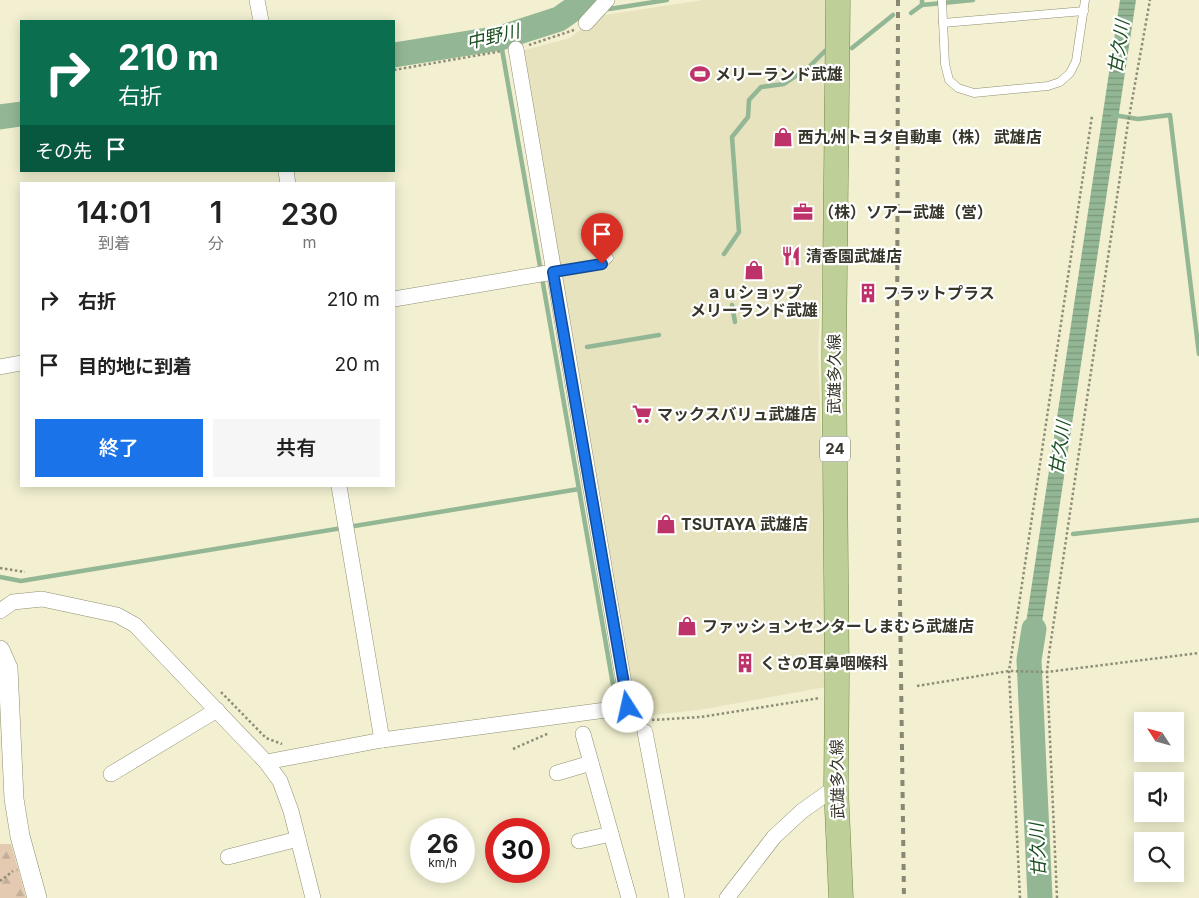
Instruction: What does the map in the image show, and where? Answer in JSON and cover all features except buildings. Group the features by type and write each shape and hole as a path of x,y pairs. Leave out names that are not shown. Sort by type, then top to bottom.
{"main road":[{"name":"武雄多久線","path":"838,0 831,536 837,695 836,787 840,898"}],"street":[{"path":"257,0 261,20"},
{"path":"586,23 607,0"},
{"path":"266,762 382,740 628,707 516,49"},
{"path":"395,299 553,272"},
{"path":"0,367 20,363"},
{"path":"339,487 382,740"},
{"path":"0,611 13,602 42,599 117,615 136,625 218,710 266,762 280,781 291,811 312,898"},
{"path":"0,650 8,668 5,723 14,799 20,836 37,898"},
{"path":"111,774 218,710"},
{"path":"644,726 677,898"},
{"path":"583,734 629,898"},
{"path":"557,773 591,763"},
{"path":"727,898 774,837 802,811 836,787"},
{"path":"579,841 611,834"},
{"path":"228,856 298,839"}],"lane":[{"path":"942,0 945,64 949,80 958,88 974,93 1048,86 1060,82 1070,73 1076,61 1085,0"},
{"path":"943,23 1084,11"},
{"path":"553,272 602,264 609,258"}],"path":[{"path":"1057,898 1047,672 1128,123 1150,0"},
{"path":"516,49 567,33 586,23"},
{"path":"395,70 495,52"},
{"path":"1020,898 1009,671 1092,116"},
{"path":"0,568 25,572"},
{"path":"917,686 1009,671 1047,672 1199,653"},
{"path":"220,691 266,738 288,746"},
{"path":"644,726 837,695"},
{"path":"514,749 555,730"}],"shaded area":[{"path":"703,0 826,0 826,208 818,348 825,545 826,687 699,710 635,717 521,51 570,38 598,16"}],"green space":[{"path":"0,844 11,844 26,898 0,898"}],"water":[{"path":"1120,0 1136,0 1036,662 1020,663"}],"waterway":[{"name":"中野川","path":"395,55 500,38 559,19 586,0"},
{"path":"609,9 667,0"},
{"path":"922,0 922,5 973,0"},
{"path":"911,13 922,5"},
{"path":"852,48 893,15"},
{"path":"0,577 21,581 579,489 500,38"},
{"path":"724,254 739,232 732,137 748,117 749,100 761,87 784,84 808,68 825,51"},
{"name":"中野川","path":"0,117 20,114"},
{"path":"1113,115 1138,119 1170,115 1199,354"},
{"path":"732,305 735,322"},
{"path":"587,347 659,335"},
{"path":"579,489 615,696"},
{"path":"1073,534 1199,520"},
{"name":"甘久川","path":"1034,629 1029,660 1040,898"}],"railway":[{"path":"898,0 897,377 904,898"}],"place":[{"name":"メリーランド武雄","path":"700,74"},
{"name":"西九州トヨタ自動車（株） 武雄店","path":"783,137"},
{"name":"（株）ソアー武雄（営）","path":"803,212"},
{"name":"清香園武雄店","path":"791,256"},
{"name":"ａｕショップ メリーランド武雄","path":"754,270"},
{"name":"フラットプラス","path":"868,293"},
{"name":"マックスバリュ武雄店","path":"642,414"},
{"name":"TSUTAYA 武雄店","path":"666,524"},
{"name":"ファッションセンターしまむら武雄店","path":"687,626"},
{"name":"くさの耳鼻咽喉科","path":"745,663"}],"route":[{"path":"602,264 553,272 628,707"}]}
